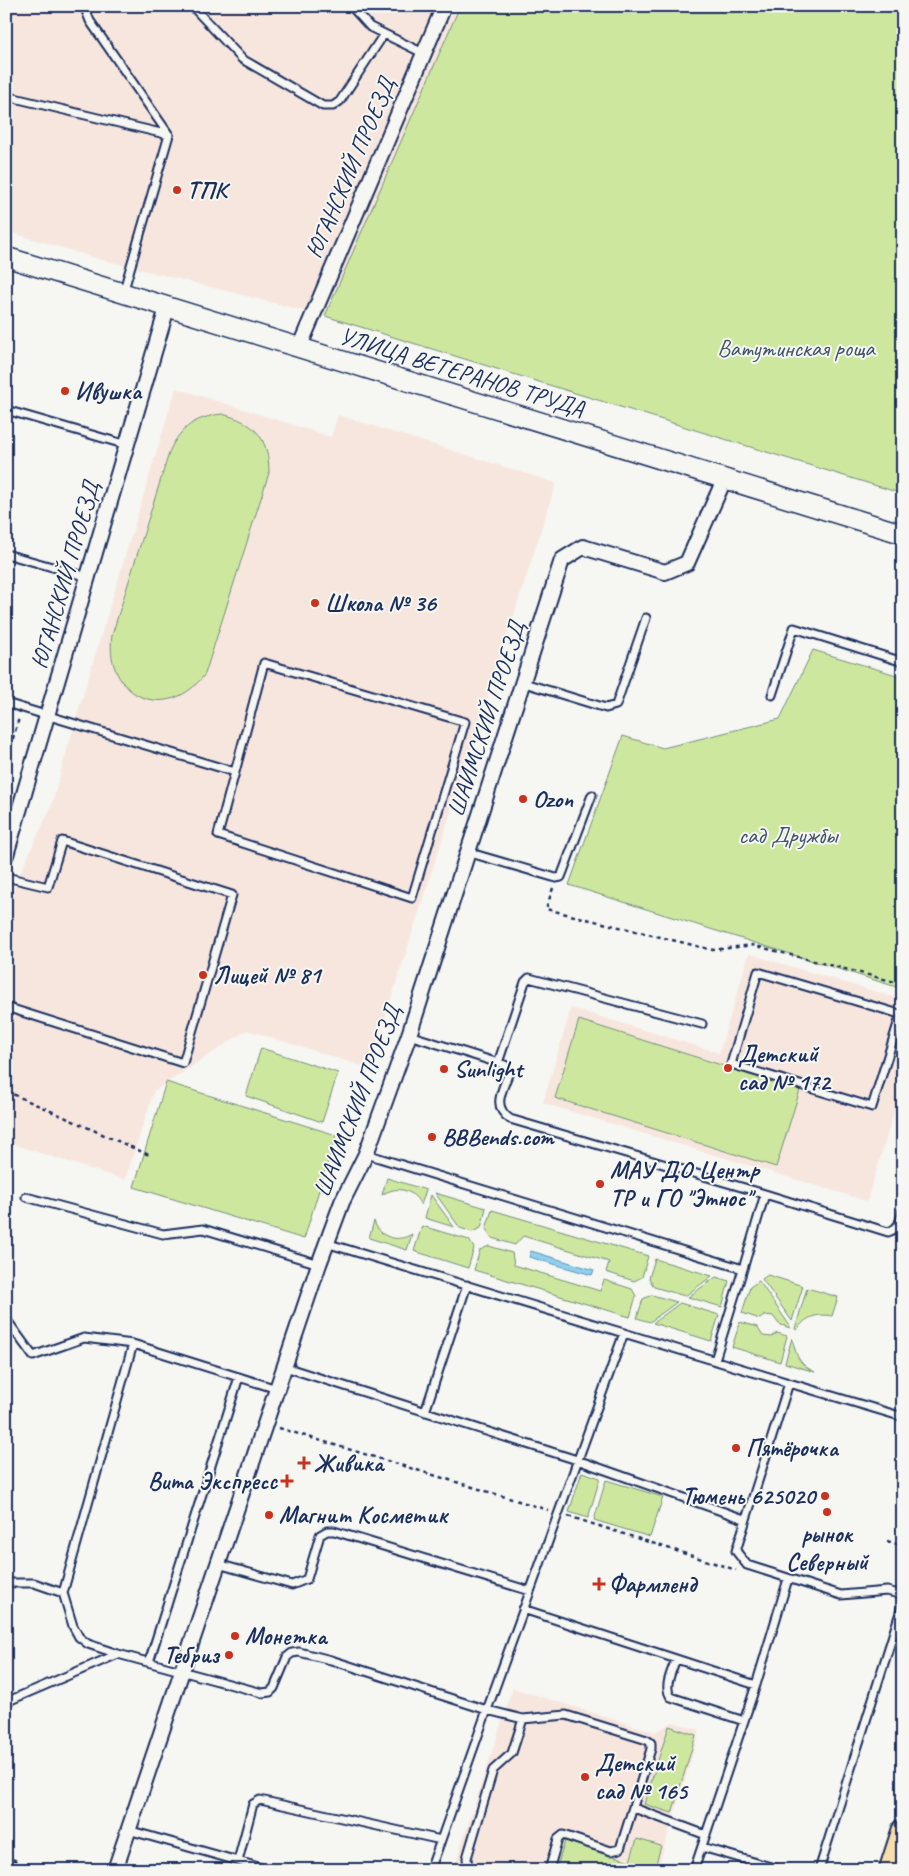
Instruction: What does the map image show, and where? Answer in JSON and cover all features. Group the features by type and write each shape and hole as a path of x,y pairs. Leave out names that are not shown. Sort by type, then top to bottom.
{"main road":[{"name":"УЛИЦА ВЕТЕРАНОВ ТРУДА","path":"6,258 903,534"},
{"path":"890,1870 903,1830"}],"street":[{"name":"ЮГАНСКИЙ ПРОЕЗД","path":"299,348 444,6"},
{"name":"ЮГАНСКИЙ ПРОЕЗД","path":"6,855 167,308"},
{"name":"ШАИМСКИЙ ПРОЕЗД","path":"115,1870 326,1243 342,1202 366,1154 408,1035 562,560 583,547 665,572 687,563 724,480"}],"lane":[{"path":"84,6 90,21 169,135"},
{"path":"192,6 242,59 323,106 333,106 340,101 384,34"},
{"path":"351,6 370,27 423,54"},
{"path":"6,96 169,135"},
{"path":"123,294 169,135"},
{"path":"6,410 127,445"},
{"path":"6,554 88,577"},
{"path":"521,682 606,708 616,705 646,618"},
{"path":"772,695 794,628 903,662"},
{"path":"264,663 465,722 412,898 218,835 235,772 264,663"},
{"path":"6,703 47,716 75,722 235,772"},
{"path":"468,852 556,878 562,877 592,795"},
{"path":"6,877 48,887 62,841 232,895 183,1062 6,1006"},
{"path":"758,972 902,1015 872,1107 731,1064 758,972"},
{"path":"498,1063 525,982 529,978 702,1024"},
{"path":"408,1035 505,1065 508,1072 498,1105 501,1113 510,1119 888,1232 895,1230 898,1226 903,1210"},
{"path":"366,1154 743,1269"},
{"path":"715,1360 765,1194"},
{"path":"26,1197 163,1234 203,1229 319,1264"},
{"path":"326,1243 903,1417"},
{"path":"424,1412 467,1285"},
{"path":"6,1319 32,1356 84,1338 133,1344 277,1389"},
{"path":"430,1870 624,1333"},
{"path":"133,1344 63,1593 73,1626 79,1637 88,1644 118,1654 266,1694 274,1688 287,1657 292,1653 299,1652 331,1660 487,1710 523,1719 566,1715 647,1740 651,1743 651,1749 634,1808 620,1849 611,1851 563,1835 558,1839 549,1870"},
{"path":"285,1367 577,1460 744,1519"},
{"path":"149,1662 239,1377"},
{"path":"789,1382 744,1519 736,1551 747,1565 841,1595 888,1591 903,1595"},
{"path":"218,1564 292,1585 301,1583 307,1579 320,1535 327,1531 334,1531 530,1591"},
{"path":"694,1870 756,1685 788,1579"},
{"path":"6,1583 34,1582 63,1593"},
{"path":"819,1870 903,1603"},
{"path":"523,1610 756,1685"},
{"path":"6,1702 118,1654"},
{"path":"676,1659 667,1686 671,1697 744,1721"},
{"path":"473,1870 468,1867 467,1858 493,1770 512,1753 523,1719"},
{"path":"238,1861 253,1804 260,1800 441,1840"},
{"path":"634,1808 706,1835"},
{"path":"128,1830 268,1870"},
{"path":"702,1847 780,1870"}],"path":[{"path":"6,762 22,708"},
{"path":"556,878 546,909 713,950 752,945 903,984"},
{"path":"6,1091 149,1155"},
{"path":"265,1424 558,1513 738,1571"},
{"path":"898,1508 903,1509"},
{"path":"887,1541 903,1546"},
{"path":"6,1855 31,1870"}],"shaded area":[{"path":"6,6 460,6 325,316 99,259 6,231"},
{"name":"Школа № 36","path":"176,388 331,437 338,415 556,483 369,1068 247,1030 154,1091 125,1180 6,1142 6,918 17,880 51,807"},
{"name":"Детский сад № 172","path":"749,954 903,1000 903,1083 867,1201 543,1103 571,1008 719,1053"},
{"name":"Детский сад № 165","path":"513,1688 655,1732 673,1722 700,1730 657,1870 453,1870"}],"green space":[{"name":"Ватутинская роща","path":"460,6 903,6 903,494 325,316"},
{"path":"222,414 243,422 258,433 266,450 269,473 205,674 190,690 174,698 157,700 141,697 128,688 118,674 112,657 112,635 170,450 179,435 190,424 213,415"},
{"name":"сад Дружбы","path":"813,650 903,677 903,989 569,885 623,736 663,748 780,719"},
{"path":"579,1020 800,1090 776,1167 555,1098"},
{"path":"261,1048 338,1073 322,1122 246,1096"},
{"path":"166,1082 336,1135 304,1239 134,1187"},
{"path":"387,1178 426,1190 421,1205 414,1195 404,1190 393,1190 382,1195"},
{"path":"435,1193 486,1208 481,1228 472,1232 460,1228"},
{"path":"431,1195 454,1227 425,1218"},
{"path":"492,1210 648,1256 642,1277 634,1281 606,1272 609,1262 523,1236 515,1245 492,1238 486,1229"},
{"path":"374,1221 380,1231 390,1237 401,1238 412,1234 407,1250 369,1238"},
{"path":"422,1226 469,1240 474,1248 468,1268 414,1251"},
{"path":"489,1246 512,1253 514,1265 600,1291 604,1280 632,1289 636,1296 630,1317 474,1270 480,1250"},
{"path":"655,1259 712,1276 685,1296 654,1287 649,1278"},
{"path":"768,1275 803,1286 792,1321 762,1279"},
{"path":"716,1277 729,1281 722,1307 688,1297"},
{"path":"759,1281 790,1328 779,1324 773,1316 765,1315 760,1319 742,1313 750,1287"},
{"path":"807,1288 838,1297 832,1316 821,1315 812,1317 797,1330 795,1329"},
{"path":"652,1295 677,1302 650,1322 637,1318 643,1299"},
{"path":"680,1303 719,1315 711,1341 653,1323"},
{"path":"740,1322 757,1327 763,1336 772,1337 777,1333 787,1336 780,1362 732,1347"},
{"path":"792,1338 796,1353 801,1362 815,1372 785,1363"},
{"path":"582,1472 600,1478 588,1518 569,1512"},
{"path":"606,1480 663,1497 650,1537 594,1520"},
{"path":"669,1726 696,1735 672,1813 644,1804"},
{"path":"637,1839 661,1846 654,1870 556,1870 565,1841 630,1861"}],"water":[{"path":"531,1251 594,1270 592,1275 529,1257"}],"place":[{"name":"ТПК","path":"177,190"},
{"name":"Ивушка","path":"65,391"},
{"name":"Школа № 36","path":"315,603"},
{"name":"Ozon","path":"523,799"},
{"name":"Лицей № 81","path":"203,975"},
{"name":"Детский сад № 172","path":"728,1068"},
{"name":"Sunlight","path":"444,1069"},
{"name":"BBBends.com","path":"432,1137"},
{"name":"МАУ ДО Центр ТР и ГО \"Этнос\"","path":"600,1184"},
{"name":"Пятёрочка","path":"736,1448"},
{"name":"Живика","path":"304,1463"},
{"name":"Вита Экспресс","path":"287,1481"},
{"name":"Тюмень 625020","path":"825,1496"},
{"name":"рынок Северный","path":"827,1512"},
{"name":"Магнит Косметик","path":"269,1515"},
{"name":"Фармленд","path":"599,1584"},
{"name":"Монетка","path":"235,1636"},
{"name":"Тебриз","path":"229,1655"},
{"name":"Детский сад № 165","path":"585,1777"}]}
